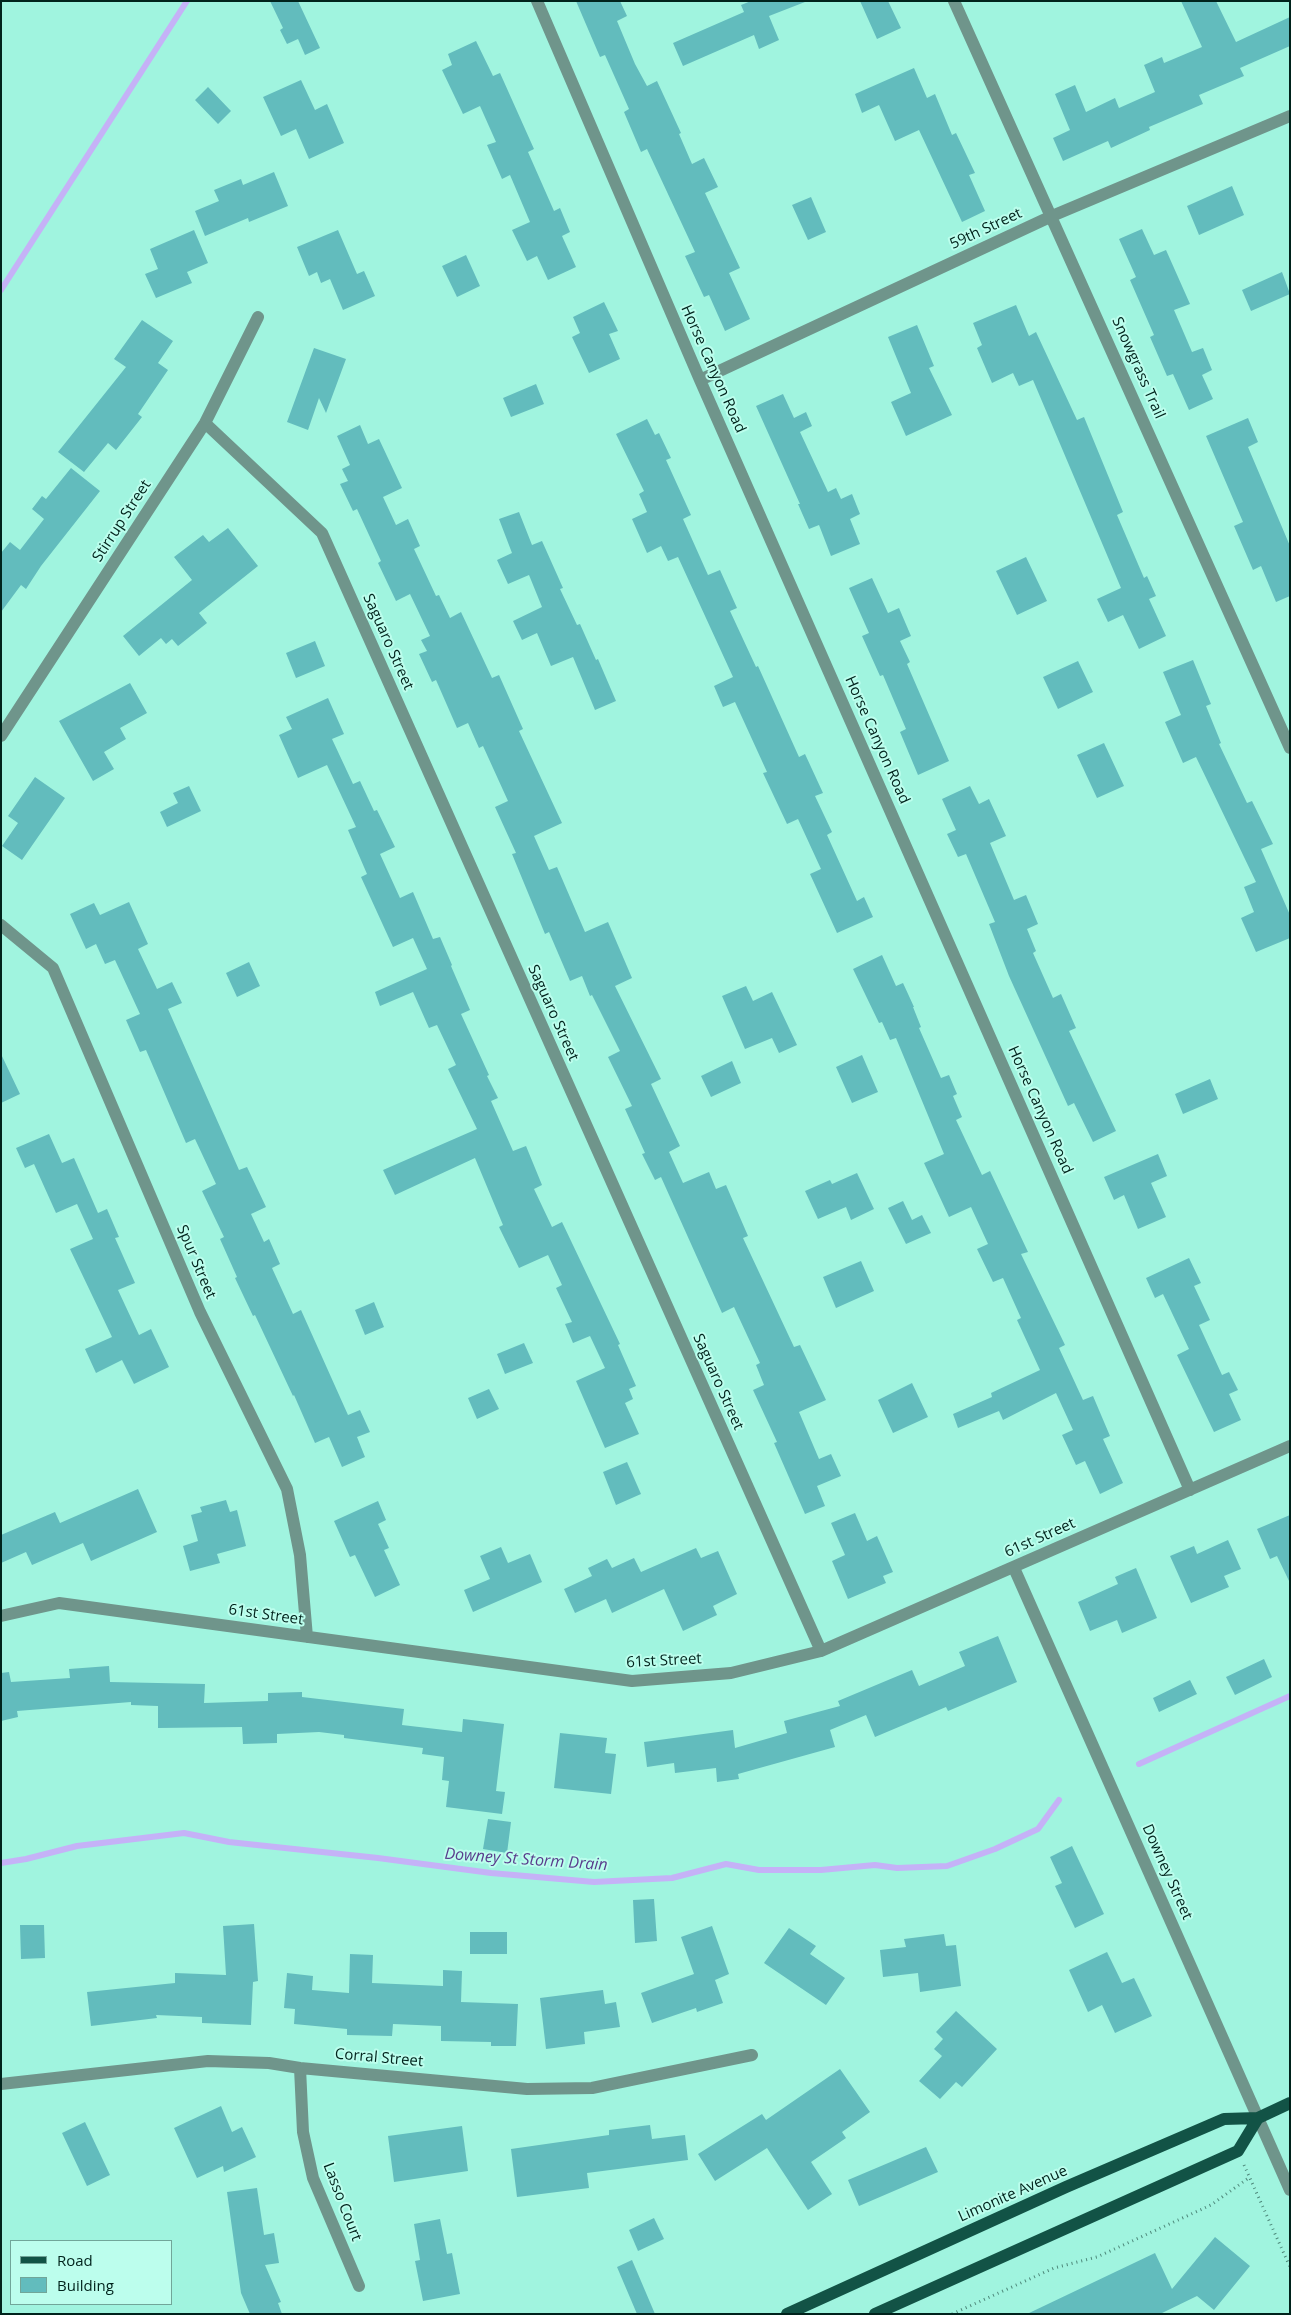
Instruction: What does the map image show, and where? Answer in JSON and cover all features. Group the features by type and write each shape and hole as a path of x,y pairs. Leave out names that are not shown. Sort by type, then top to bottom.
{"main road":[{"name":"Limonite Avenue","path":"787,2314 1066,2187 1224,2119 1258,2118 1290,2103"},
{"path":"875,2314 1238,2151 1258,2118"}],"street":[{"name":"Horse Canyon Road","path":"537,1 700,380 1190,1490"},
{"name":"Snowgrass Trail","path":"954,1 1290,748"},
{"name":"59th Street","path":"700,380 1052,216 1290,116"},
{"name":"Stirrup Street","path":"1,736 205,423 258,317"},
{"name":"Saguaro Street","path":"205,423 322,533 821,1651"},
{"name":"Spur Street","path":"1,925 53,968 200,1312 288,1489 300,1555 307,1637"},
{"name":"61st Street","path":"1,1616 59,1603 632,1681 731,1673 821,1651 1290,1446"},
{"name":"Downey Street","path":"1014,1568 1290,2190"},
{"name":"Corral Street","path":"1,2084 208,2061 269,2063 300,2068 527,2089 592,2088 752,2055"},
{"name":"Lasso Court","path":"300,2068 303,2132 313,2178 359,2286"}],"path":[{"path":"1238,2151 1290,2267"},
{"path":"952,2314 1054,2268 1097,2257 1211,2205 1250,2177"}],"building":[{"path":"270,1 298,1 320,48 305,55 298,39 287,44 280,30 283,28"},
{"path":"576,1 620,1 627,16 617,21 635,64 647,86 657,81 681,133 679,134 692,164 704,158 718,187 705,193 740,268 729,273 750,319 725,331 709,295 704,297 685,256 695,252 647,149 641,152 624,112 629,109 605,55 600,57"},
{"path":"751,1 805,2 769,16 779,40 759,49 754,35 683,66 673,43 744,12 741,5"},
{"path":"860,1 888,1 901,28 877,39"},
{"path":"1181,1 1216,1 1236,42 1290,17 1290,46 1240,68 1244,76 1199,95 1203,104 1149,127 1150,130 1111,148 1108,141 1063,161 1053,138 1070,130 1055,94 1075,85 1086,112 1115,98 1119,108 1155,92 1144,65 1162,57 1164,63 1202,47"},
{"path":"476,41 493,76 500,73 534,149 528,152 554,211 560,208 570,232 562,236 576,267 548,280 537,256 527,261 512,230 530,222 510,175 502,179 487,145 496,142 480,106 463,114 442,70 452,65 448,54"},
{"path":"914,68 927,98 935,94 952,135 956,133 975,173 969,175 985,211 962,222 919,130 895,141 879,105 862,113 855,94"},
{"path":"301,80 315,110 327,104 344,143 309,159 296,129 281,136 263,97"},
{"path":"208,87 231,111 218,124 195,100"},
{"path":"274,172 288,206 249,222 248,218 205,236 195,211 219,201 214,190 241,179 243,185"},
{"path":"1232,186 1244,215 1199,235 1187,206"},
{"path":"811,197 826,232 808,240 792,205"},
{"path":"1142,229 1154,255 1166,250 1190,304 1174,310 1192,352 1203,348 1212,370 1202,375 1213,399 1189,410 1173,374 1167,376 1150,337 1154,335 1130,280 1136,277 1119,239"},
{"path":"194,230 208,263 187,272 192,283 156,298 145,274 158,269 150,249"},
{"path":"338,230 357,274 364,271 375,296 343,310 330,279 321,283 317,272 309,276 297,247"},
{"path":"466,255 480,286 457,297 442,266"},
{"path":"1282,272 1290,294 1251,311 1242,290"},
{"path":"604,302 618,331 609,334 620,359 589,373 572,337 580,333 573,317"},
{"path":"1016,305 1029,336 1036,332 1077,420 1084,417 1123,512 1117,515 1144,578 1147,576 1156,596 1149,599 1166,636 1139,649 1123,615 1108,622 1097,599 1121,588 1033,380 1019,386 1013,373 992,383 977,348 982,345 973,323"},
{"path":"142,320 173,341 158,363 168,370 138,414 142,417 116,450 108,443 84,472 58,452 126,367 114,359"},
{"path":"917,325 934,366 929,368 952,415 906,436 891,402 911,393 888,337"},
{"path":"314,348 346,359 326,413 319,398 308,430 287,422"},
{"path":"536,384 544,404 511,417 503,398"},
{"path":"783,394 794,418 806,412 812,426 800,432 828,492 836,488 841,499 852,494 860,514 850,519 860,544 831,556 819,525 809,529 798,504 800,504 756,406"},
{"path":"1248,418 1258,442 1248,447 1290,546 1290,596 1276,602 1261,566 1253,570 1234,526 1243,522 1206,436"},
{"path":"647,419 655,435 659,433 671,458 666,460 691,515 683,519 708,575 720,570 737,608 730,611 756,667 758,666 799,757 805,754 823,793 815,796 832,832 827,835 857,901 864,897 873,917 837,933 810,874 821,869 798,819 787,824 763,773 767,772 735,702 723,707 714,686 733,677 678,557 668,561 661,546 647,553 632,519 647,512 639,494 644,491 616,434"},
{"path":"360,425 368,444 379,439 402,488 383,497 396,525 408,519 420,546 414,549 436,596 439,595 450,618 461,612 492,678 499,675 523,729 519,731 562,823 534,836 549,870 557,867 585,932 608,922 632,978 615,986 661,1079 651,1084 680,1146 669,1152 683,1183 709,1172 716,1189 726,1185 748,1236 743,1238 794,1347 800,1345 826,1400 799,1412 819,1459 831,1454 841,1476 817,1486 825,1506 805,1514 774,1443 777,1442 753,1390 764,1385 756,1365 760,1363 734,1307 722,1313 661,1177 655,1180 642,1154 645,1153 625,1109 632,1106 608,1057 620,1051 592,995 590,996 582,976 570,981 549,932 545,934 512,854 516,853 495,807 508,801 483,746 479,748 468,723 457,728 436,680 432,682 419,654 427,651 421,640 430,636 410,594 396,601 378,563 381,561 357,509 353,511 340,484 348,481 342,469 350,465 337,436"},
{"path":"71,468 100,491 41,566 26,589 21,585 1,612 1,553 10,542 20,550 44,519 32,509 42,496 46,499"},
{"path":"519,512 532,545 542,541 563,588 560,589 577,625 580,624 596,660 598,659 616,701 595,710 573,657 551,666 537,633 522,640 513,621 542,607 529,575 508,584 497,560 512,553 499,519"},
{"path":"228,528 258,566 199,613 207,623 178,646 172,639 166,644 161,638 139,656 123,636 192,580 174,557 203,535 209,542"},
{"path":"1026,557 1047,601 1017,615 996,571"},
{"path":"872,578 888,613 899,608 911,636 900,641 910,662 907,664 949,761 918,775 900,732 906,729 883,675 880,676 862,636 869,633 849,588"},
{"path":"315,641 325,666 296,678 286,653"},
{"path":"1193,660 1211,704 1206,706 1221,743 1219,744 1247,803 1252,801 1273,844 1261,849 1290,915 1290,938 1256,952 1241,918 1254,912 1244,887 1256,882 1196,757 1183,763 1165,722 1181,715 1163,672"},
{"path":"1078,661 1093,692 1058,709 1043,677"},
{"path":"130,683 147,713 120,728 126,739 104,752 114,769 93,781 59,721"},
{"path":"328,698 344,734 332,739 353,784 360,781 374,811 377,810 395,847 380,854 400,898 413,892 433,939 440,937 470,1010 461,1014 498,1098 491,1101 513,1151 526,1146 542,1185 534,1189 552,1227 562,1222 620,1344 618,1345 636,1386 629,1389 633,1399 625,1403 639,1434 605,1448 576,1381 605,1368 590,1336 573,1343 565,1324 572,1322 556,1288 562,1285 548,1255 519,1268 499,1227 503,1225 475,1158 395,1195 383,1170 477,1129 448,1069 456,1065 437,1025 429,1028 413,992 380,1006 375,992 427,969 413,938 393,947 361,877 367,874 348,830 356,827 327,765 298,778 279,735 292,729 286,717"},
{"path":"1104,743 1124,786 1097,798 1077,755"},
{"path":"35,777 65,798 22,860 2,846 18,823 8,816"},
{"path":"189,786 201,811 167,827 160,812 178,803 173,793"},
{"path":"970,786 979,804 989,799 1006,836 990,843 1014,900 1026,895 1038,924 1027,929 1036,951 1033,953 1053,998 1061,994 1076,1028 1069,1031 1116,1131 1093,1142 1074,1103 1068,1106 1009,976 989,924 995,922 966,854 958,857 947,834 956,830 942,799"},
{"path":"129,902 148,944 138,949 157,989 172,982 182,1003 168,1009 239,1170 247,1167 266,1207 251,1214 264,1242 269,1239 280,1264 272,1268 293,1314 301,1310 348,1415 360,1410 370,1432 357,1437 365,1457 342,1467 329,1437 315,1443 294,1395 235,1278 237,1277 220,1239 224,1237 202,1191 216,1184 195,1139 186,1143 146,1050 140,1052 126,1020 140,1014 115,960 105,964 96,944 86,949 70,914 94,903 100,915"},
{"path":"882,955 896,986 903,983 914,1007 921,1027 919,1028 941,1078 949,1075 957,1094 953,1096 962,1117 956,1120 982,1175 990,1171 1028,1252 1021,1254 1065,1345 1059,1348 1083,1400 1093,1396 1110,1436 1103,1439 1123,1483 1100,1494 1085,1461 1076,1465 1062,1435 1073,1430 1056,1393 1003,1420 999,1411 958,1428 953,1414 992,1397 991,1393 1040,1370 1017,1320 1021,1318 1003,1278 993,1282 977,1249 988,1244 971,1207 949,1217 924,1163 944,1154 896,1038 890,1040 882,1022 879,1023 853,969"},
{"path":"249,962 260,986 237,997 226,973"},
{"path":"746,986 753,1001 772,992 797,1045 779,1053 772,1038 745,1049 722,996"},
{"path":"1,1054 20,1094 1,1103"},
{"path":"862,1055 878,1092 852,1103 836,1067"},
{"path":"732,1061 741,1083 711,1097 701,1076"},
{"path":"1210,1079 1218,1099 1183,1114 1175,1094"},
{"path":"49,1134 62,1163 74,1158 98,1213 107,1209 119,1237 115,1238 135,1283 118,1290 139,1335 151,1329 169,1367 134,1384 122,1360 96,1373 85,1349 112,1337 70,1249 93,1239 77,1204 56,1213 34,1164 25,1168 16,1148"},
{"path":"1158,1154 1167,1176 1151,1183 1166,1217 1138,1229 1124,1195 1114,1200 1104,1177"},
{"path":"857,1173 874,1209 851,1220 846,1207 818,1219 805,1191 830,1180 832,1184"},
{"path":"903,1201 912,1220 922,1215 931,1233 906,1244 888,1208"},
{"path":"1189,1258 1201,1283 1194,1286 1210,1320 1199,1325 1222,1375 1229,1372 1238,1390 1229,1394 1241,1420 1214,1432 1177,1355 1189,1349 1163,1294 1155,1298 1146,1278"},
{"path":"861,1261 874,1291 836,1308 823,1277"},
{"path":"374,1302 384,1327 365,1335 355,1310"},
{"path":"524,1343 533,1363 505,1374 497,1354"},
{"path":"912,1383 928,1417 893,1433 878,1400"},
{"path":"489,1389 499,1409 477,1419 468,1398"},
{"path":"627,1462 641,1494 616,1505 603,1472"},
{"path":"138,1489 157,1532 91,1561 83,1543 32,1565 26,1552 1,1563 1,1535 55,1512 60,1523"},
{"path":"226,1500 230,1512 237,1510 246,1546 217,1554 220,1563 190,1571 183,1546 198,1541 191,1515 202,1512 200,1507"},
{"path":"378,1501 386,1520 378,1524 389,1548 384,1550 400,1585 375,1597 355,1555 350,1557 334,1521"},
{"path":"855,1513 867,1541 877,1536 893,1572 883,1576 886,1583 848,1599 832,1561 845,1555 831,1523"},
{"path":"1290,1515 1290,1583 1277,1556 1270,1559 1257,1529"},
{"path":"1228,1540 1241,1569 1224,1576 1229,1587 1191,1603 1170,1556 1194,1546 1197,1554"},
{"path":"501,1547 508,1563 530,1554 542,1582 473,1612 464,1590 490,1579 480,1556"},
{"path":"696,1548 701,1558 718,1551 737,1594 713,1606 717,1615 683,1631 664,1589 612,1613 606,1599 575,1613 564,1589 592,1576 588,1568 607,1559 612,1568 634,1558 641,1572"},
{"path":"1136,1568 1157,1618 1122,1633 1117,1620 1090,1631 1078,1602 1118,1584 1115,1577"},
{"path":"998,1636 1017,1682 948,1711 946,1707 875,1737 866,1715 830,1730 835,1747 738,1774 739,1779 717,1782 716,1768 675,1773 674,1763 647,1767 644,1742 733,1730 735,1748 787,1733 784,1721 840,1706 838,1701 912,1670 919,1686 965,1666 959,1652"},
{"path":"1264,1659 1272,1677 1235,1695 1226,1677"},
{"path":"109,1666 110,1682 205,1684 204,1703 268,1701 268,1693 302,1692 302,1697 404,1709 402,1725 462,1732 463,1719 504,1724 496,1791 505,1792 502,1814 446,1807 449,1781 442,1780 444,1757 422,1754 423,1748 344,1738 344,1735 319,1732 277,1734 277,1743 243,1744 242,1727 158,1728 158,1706 131,1705 131,1702 17,1711 18,1717 1,1721 1,1673 9,1672 11,1682 70,1678 69,1669"},
{"path":"1190,1680 1197,1694 1159,1712 1153,1698"},
{"path":"560,1733 607,1738 605,1753 616,1754 611,1794 554,1788"},
{"path":"488,1819 511,1822 507,1853 483,1849"},
{"path":"1072,1846 1104,1914 1075,1928 1055,1886 1062,1883 1050,1857"},
{"path":"654,1899 657,1941 635,1943 633,1900"},
{"path":"254,1924 258,1981 253,1982 251,2025 202,2023 202,2017 156,2015 157,2018 91,2026 87,1992 175,1983 175,1973 226,1975 223,1926"},
{"path":"20,1925 44,1925 45,1958 21,1959"},
{"path":"712,1926 729,1974 715,1980 723,2003 697,2012 696,2008 652,2023 641,1993 694,1974 681,1937"},
{"path":"789,1928 816,1946 810,1954 845,1978 826,2005 764,1963"},
{"path":"470,1932 507,1932 507,1954 470,1954"},
{"path":"944,1934 946,1946 956,1945 961,1986 920,1992 918,1973 883,1977 880,1950 906,1947 904,1939"},
{"path":"1107,1952 1122,1983 1134,1978 1152,2016 1115,2033 1102,2005 1088,2012 1069,1970"},
{"path":"350,1954 373,1955 372,1983 443,1986 443,1970 462,1971 461,2002 518,2004 516,2046 491,2046 491,2042 441,2041 441,2026 393,2024 392,2036 347,2035 347,2029 294,2024 295,2009 284,2008 287,1973 313,1976 312,1990 349,1993"},
{"path":"603,1990 605,2004 616,2002 620,2027 584,2032 585,2044 546,2049 540,1998"},
{"path":"956,2011 997,2049 962,2087 956,2082 940,2099 919,2081 942,2056 934,2049 943,2039 936,2032"},
{"path":"840,2069 870,2112 842,2132 846,2138 811,2162 832,2194 808,2210 767,2148 715,2181 698,2154 762,2114 766,2120"},
{"path":"221,2106 232,2132 242,2127 256,2157 224,2172 223,2166 197,2178 174,2128"},
{"path":"85,2122 110,2175 87,2186 62,2133"},
{"path":"650,2125 652,2139 685,2135 688,2160 587,2173 589,2188 517,2197 511,2149 609,2135 609,2130"},
{"path":"462,2126 468,2171 394,2182 388,2136"},
{"path":"926,2147 938,2172 859,2206 848,2180"},
{"path":"257,2188 264,2235 274,2233 279,2263 265,2265 281,2302 278,2303 282,2314 250,2314 241,2293 227,2192"},
{"path":"654,2218 664,2239 638,2251 629,2230"},
{"path":"440,2219 447,2254 452,2253 460,2294 423,2301 415,2261 420,2260 414,2224"},
{"path":"1215,2237 1250,2266 1214,2310 1197,2296 1160,2314 1027,2314 1155,2253 1172,2289"},
{"path":"632,2260 655,2314 637,2314 617,2267"}],"waterway":[{"path":"1,290 187,1"},
{"name":"Downey St Storm Drain","path":"1139,1764 1290,1696"},
{"name":"Downey St Storm Drain","path":"1,1863 26,1859 77,1846 184,1833 229,1842 378,1858 491,1873 594,1882 672,1878 726,1864 759,1870 821,1870 875,1865 897,1868 947,1866 995,1849 1038,1829 1059,1800"}]}
